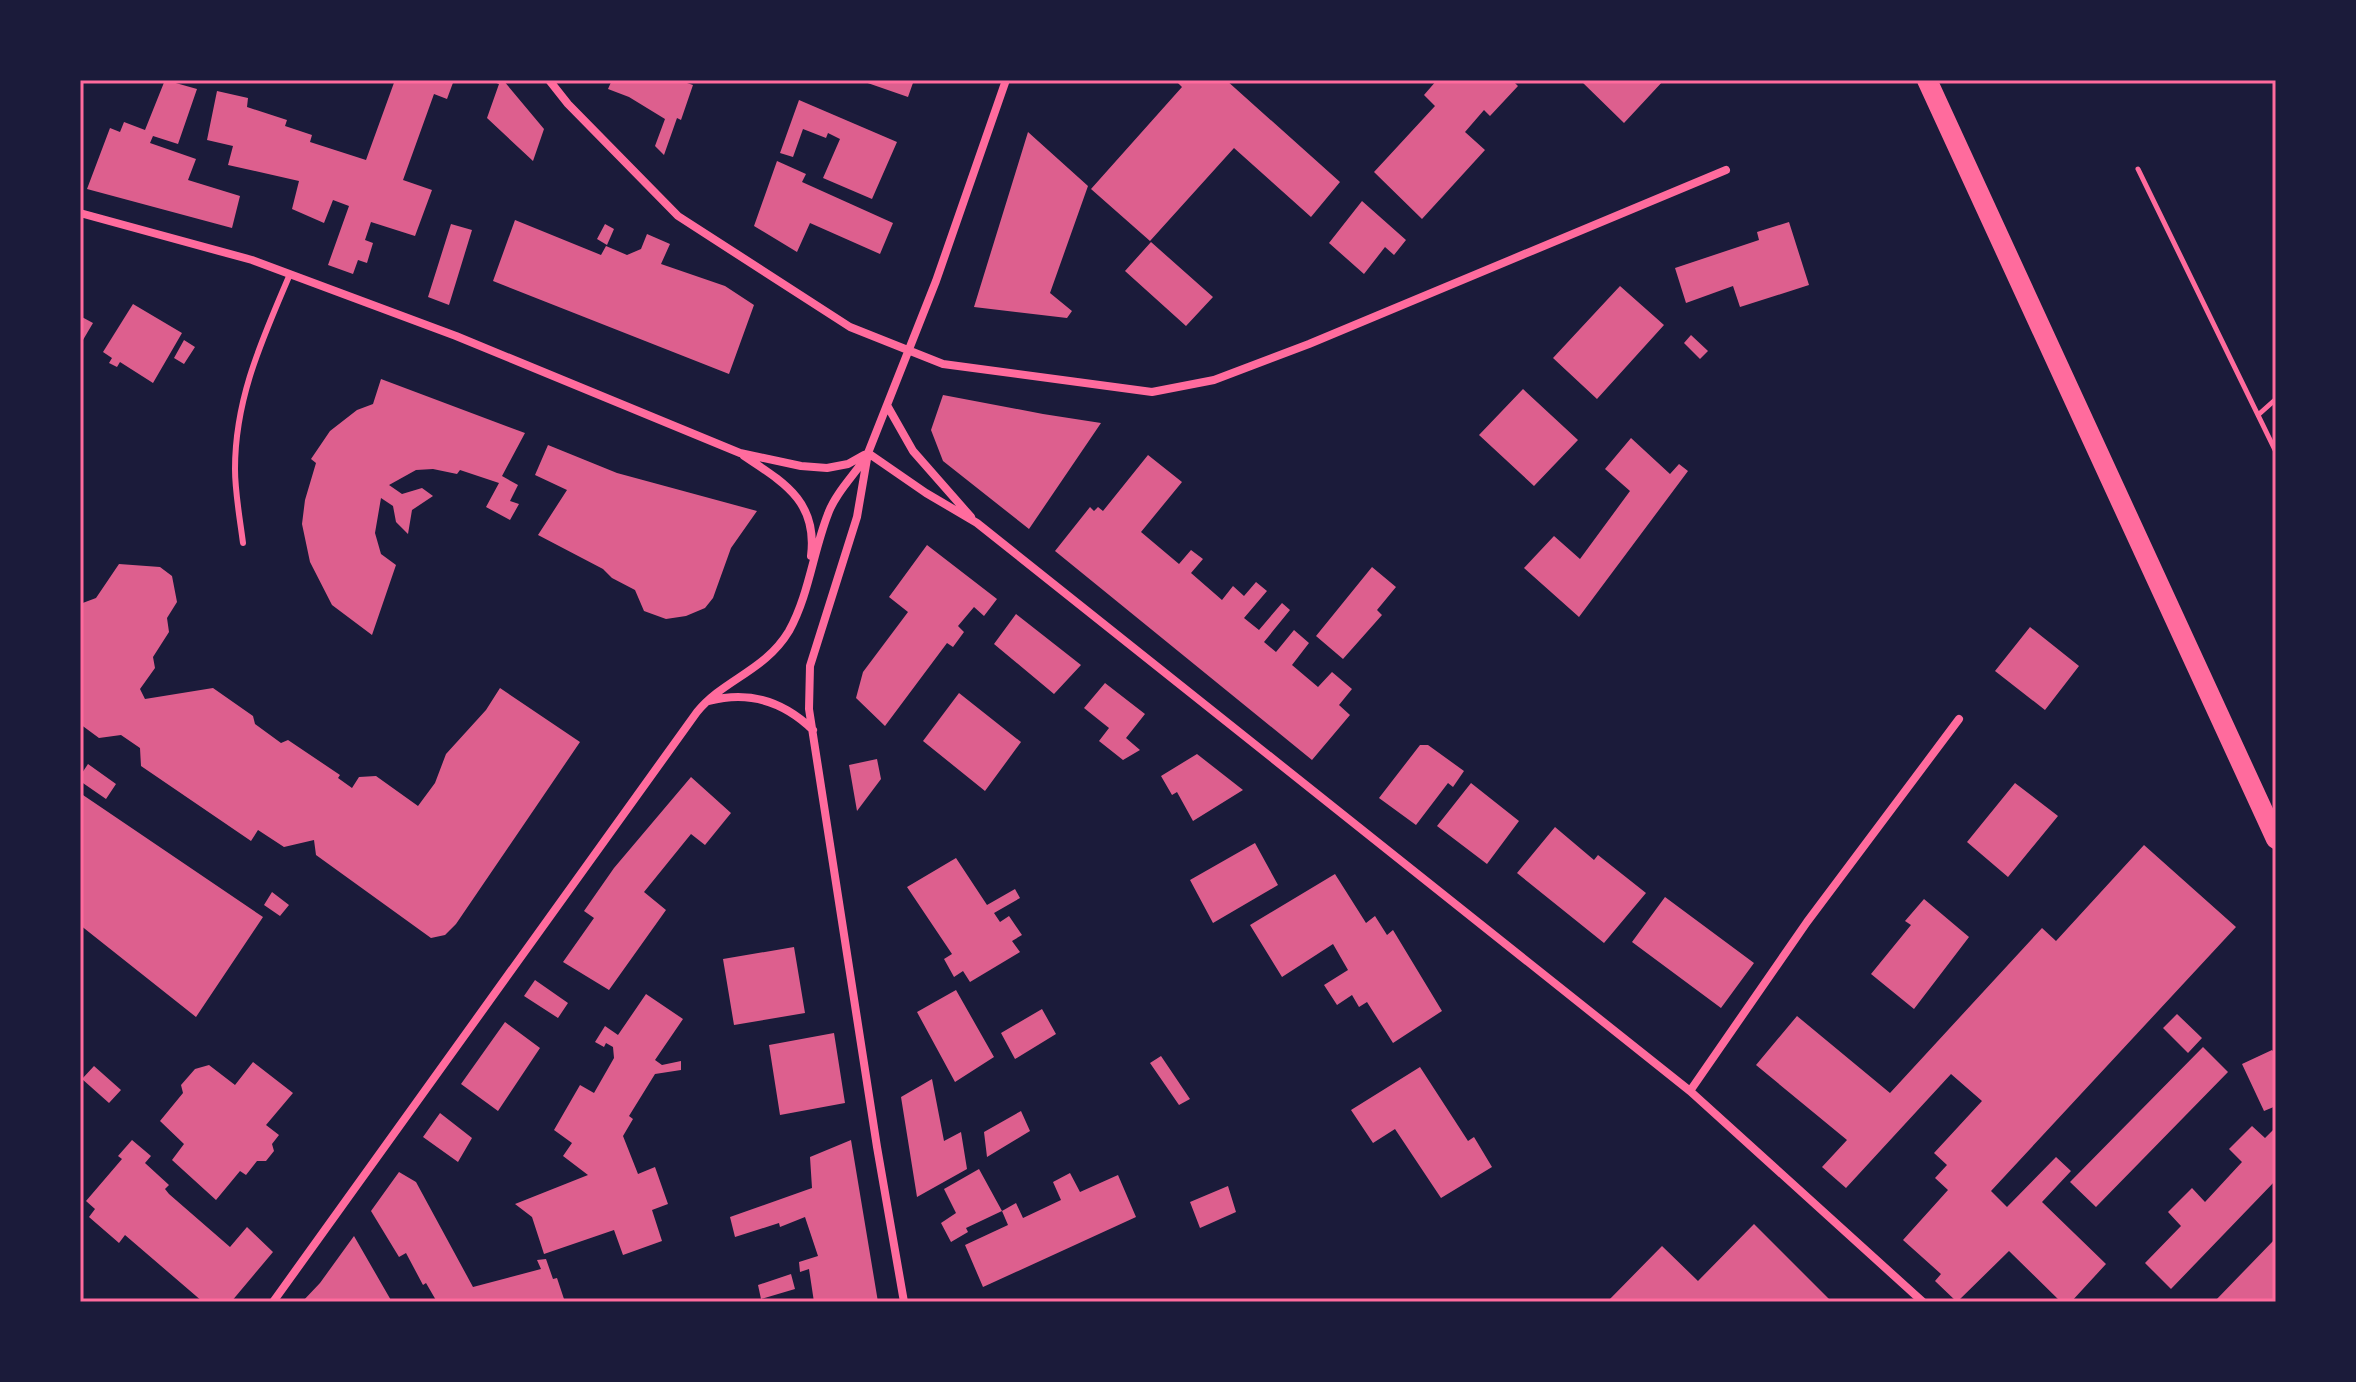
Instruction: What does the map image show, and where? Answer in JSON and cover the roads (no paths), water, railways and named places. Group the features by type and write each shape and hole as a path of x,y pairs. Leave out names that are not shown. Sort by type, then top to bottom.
{"main road":[{"path":"1927,80 2276,839"}],"street":[{"path":"549,80 568,104 678,216 850,327 943,364 1152,392 1214,380 1309,344 1726,170"},
{"path":"276,1300 705,702 769,657 788,633 801,606 828,511 868,453 888,407 1006,80"},
{"path":"80,213 252,260 456,336 740,453 801,466 827,468 848,464 868,453"},
{"path":"888,407 913,451 977,523"},
{"path":"740,453 790,487 804,508 813,544 801,606"},
{"path":"868,453 977,523 1690,1091 1923,1302"},
{"path":"868,453 857,517 810,666 809,709 904,1302"},
{"path":"705,702 736,696 767,701 797,715 814,731"},
{"path":"1690,1091 1807,922 1959,719"}],"lane":[{"path":"243,543 235,470 238,424 252,362 290,274"}]}
